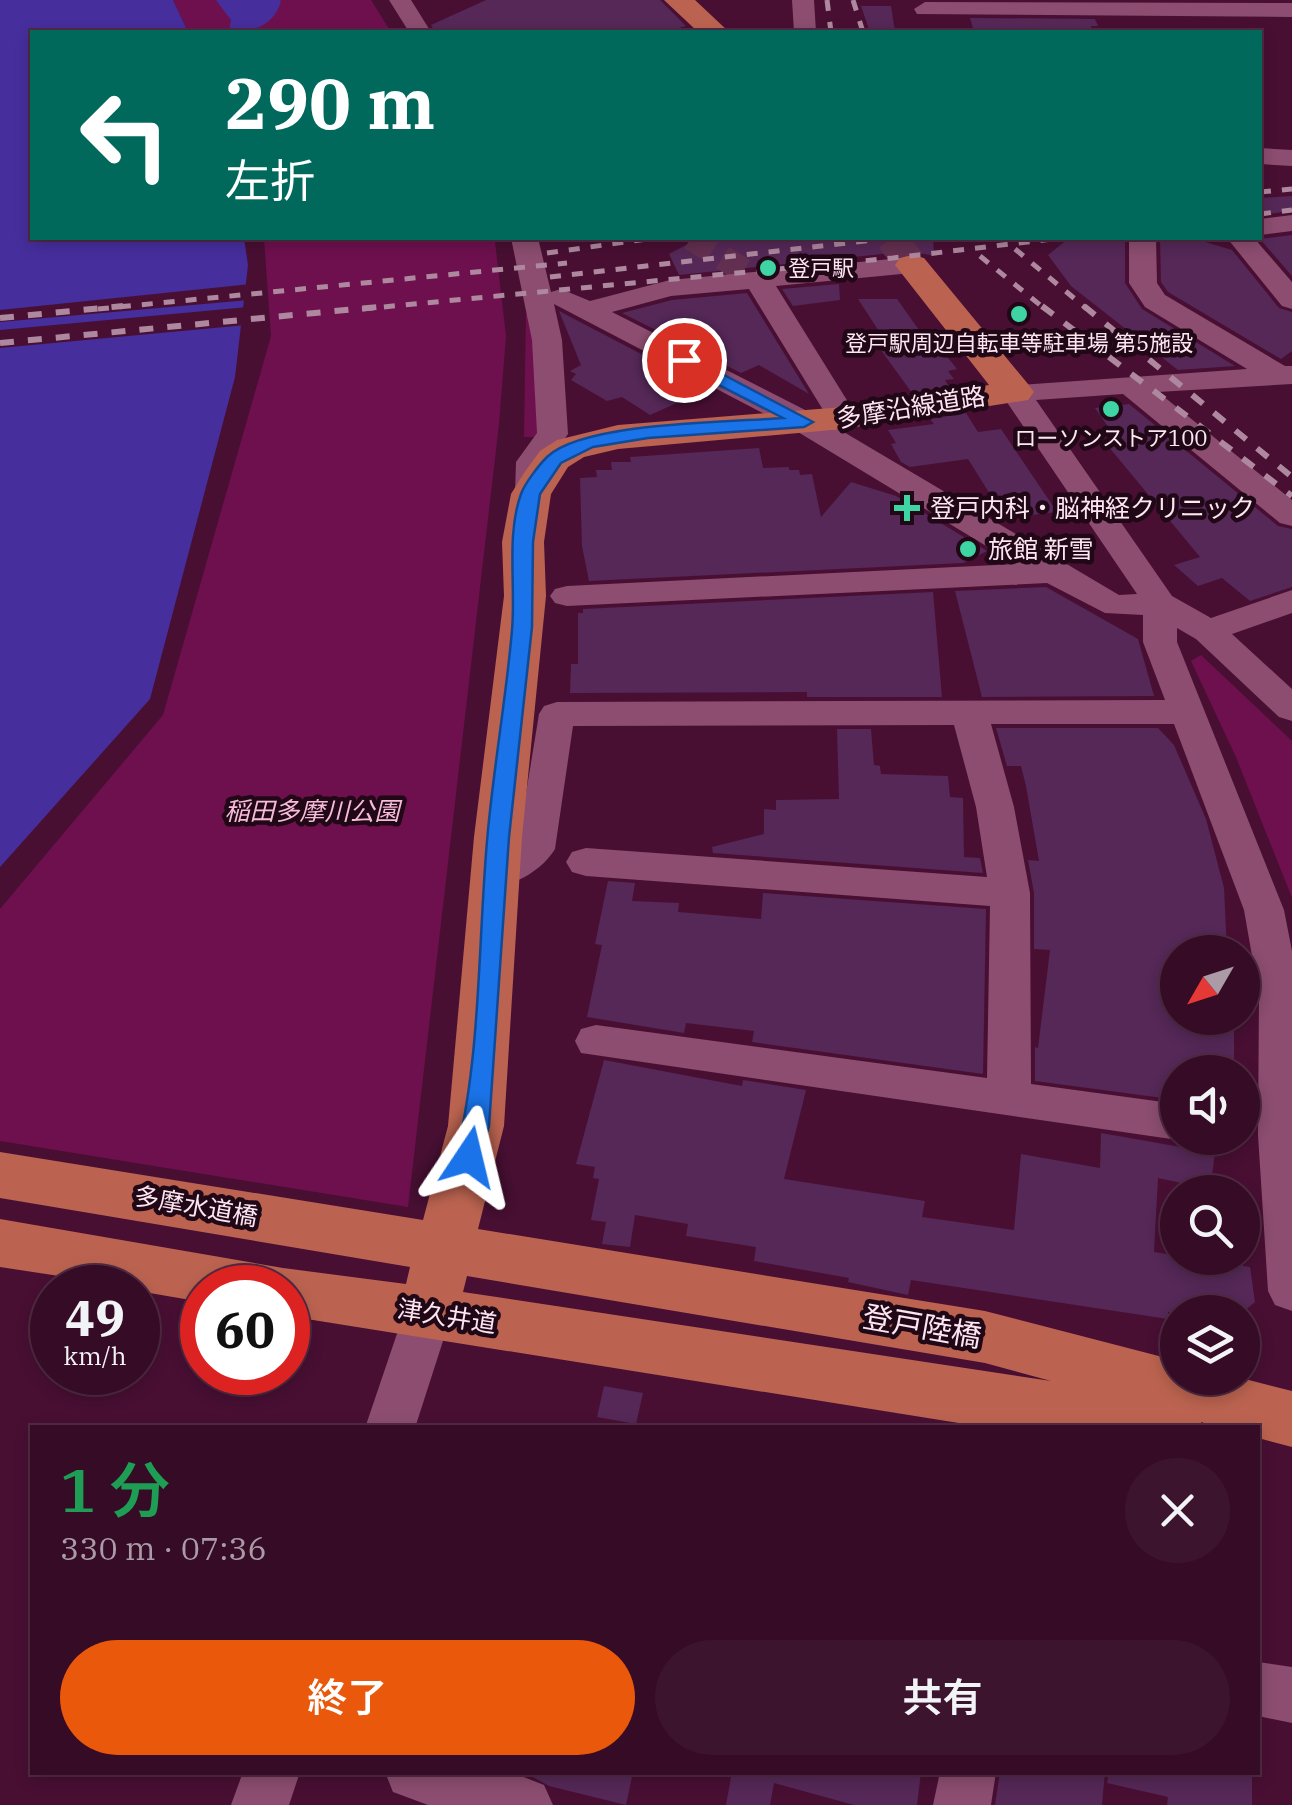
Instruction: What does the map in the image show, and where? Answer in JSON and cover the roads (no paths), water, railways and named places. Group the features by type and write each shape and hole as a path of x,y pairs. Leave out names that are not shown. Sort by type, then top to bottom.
{"main road":[{"path":"678,0 713,30"},
{"name":"多摩沿線道路","path":"912,265 1014,392"},
{"name":"多摩沿線道路","path":"530,494 554,459 589,442 648,433 824,420 1014,392"},
{"path":"428,1313 448,1249 476,1126 496,876 524,612 524,542 530,494"},
{"name":"多摩水道橋","path":"0,1174 448,1249"},
{"path":"0,1244 180,1273"},
{"name":"登戸陸橋","path":"448,1249 984,1337 1292,1419"},
{"name":"津久井道","path":"310,1294 1153,1425"},
{"path":"1260,1441 1292,1446"}],"street":[{"path":"400,0 419,30"},
{"path":"802,0 805,30"},
{"path":"926,14 1121,14 1261,5 1292,10"},
{"path":"1262,156 1292,158"},
{"path":"1262,227 1292,223"},
{"path":"525,240 547,340 554,434 532,462 530,494"},
{"path":"1152,240 1143,283 1156,301 1285,375"},
{"path":"1242,240 1292,300"},
{"path":"912,265 670,288 574,304 824,420 1049,573 1099,600 1118,606 1160,603"},
{"path":"757,279 824,420"},
{"path":"1014,392 1285,375"},
{"path":"1130,385 1292,516"},
{"path":"1014,392 1160,603 1208,630 1292,709"},
{"path":"567,596 1049,573"},
{"path":"1208,630 1292,601"},
{"path":"1160,603 1160,642 1278,911 1280,996 1272,1134 1292,1291"},
{"path":"496,876 536,849 557,714 970,716 1190,712"},
{"path":"970,716 994,807 1010,893 1009,1100"},
{"path":"586,862 1010,893"},
{"path":"596,1041 1160,1120"},
{"path":"391,1425 428,1313"},
{"path":"1260,1689 1292,1696"},
{"path":"260,1805 271,1775"},
{"path":"423,1775 524,1805"},
{"path":"962,1805 967,1775"}],"tunnel":[{"path":"694,240 757,279"},
{"path":"893,240 912,265"}],"railway":[{"path":"827,0 831,30"},
{"path":"853,0 862,30"},
{"path":"1262,192 1292,189"},
{"path":"1262,214 1292,210"},
{"path":"547,253 640,240"},
{"path":"550,277 874,240"},
{"path":"362,309 1044,240"},
{"path":"1015,249 1087,309"},
{"path":"980,256 1045,309"},
{"path":"98,309 567,263"},
{"path":"0,318 123,306"},
{"path":"0,343 388,306"},
{"path":"1042,306 1292,496"},
{"path":"1084,306 1292,477"}],"place":[{"name":"登戸駅","path":"768,268"},
{"name":"登戸駅周辺自転車等駐車場 第5施設","path":"1019,314"},
{"name":"ローソンストア100","path":"1111,409"},
{"name":"登戸内科・脳神経クリニック","path":"907,508"},
{"name":"旅館 新雪","path":"968,549"}],"park label":[{"name":"稲田多摩川公園","path":"312,811"}]}
